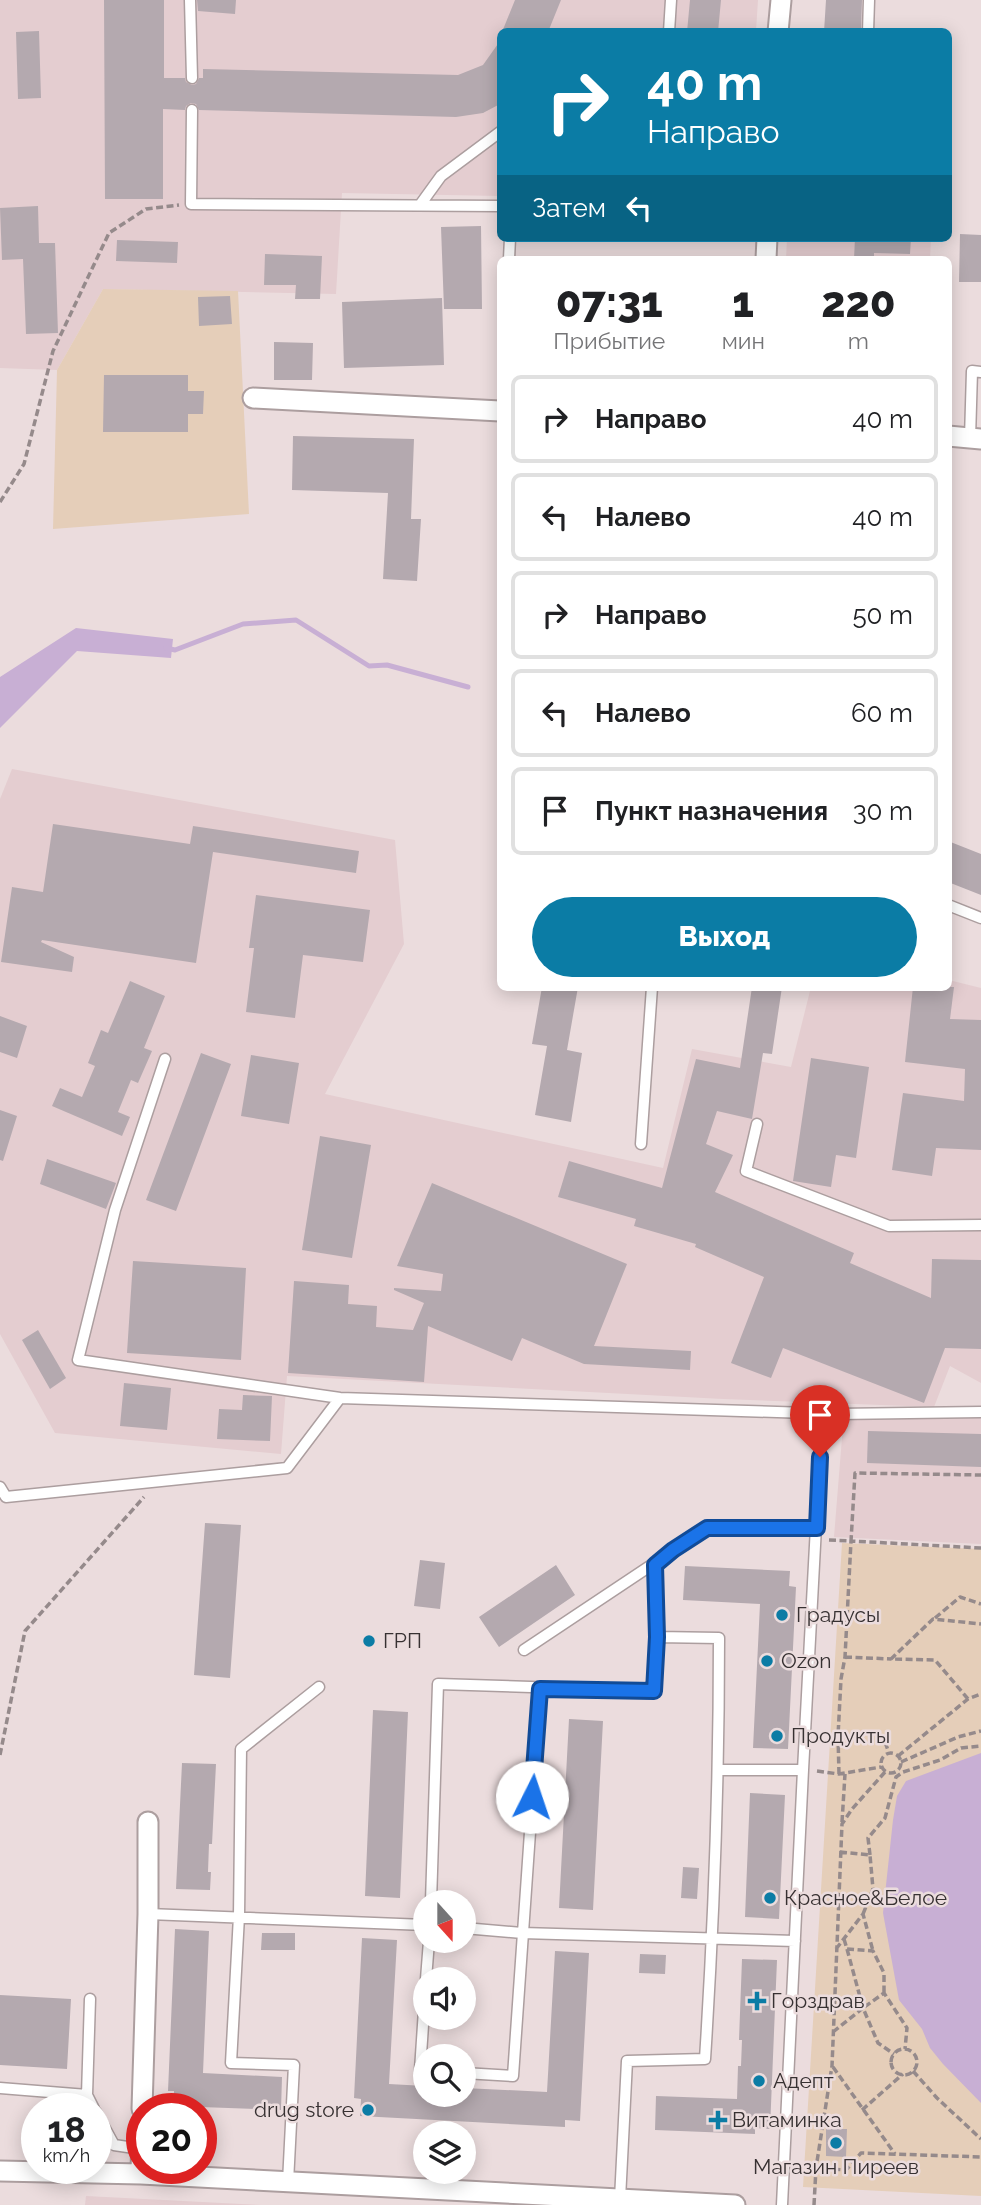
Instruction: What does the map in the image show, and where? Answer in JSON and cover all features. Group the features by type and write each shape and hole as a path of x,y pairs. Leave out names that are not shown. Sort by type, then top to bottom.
{"street":[{"path":"778,28 781,0"},
{"path":"253,398 497,411"},
{"path":"952,436 975,438"},
{"path":"142,2093 148,1822"},
{"path":"0,2171 126,2174"},
{"path":"217,2178 483,2199 620,2199 735,2205"}],"lane":[{"path":"190,0 192,78"},
{"path":"668,28 671,0"},
{"path":"868,28 869,0"},
{"path":"192,110 191,204 497,206"},
{"path":"420,205 441,176 497,134"},
{"path":"975,438 972,371 981,372"},
{"path":"952,907 981,918"},
{"path":"641,1144 652,991"},
{"path":"165,1059 115,1210 78,1360 340,1398 838,1414 981,1412"},
{"path":"757,1124 746,1171 889,1226 981,1225"},
{"path":"0,1487 6,1497 287,1468 340,1398"},
{"path":"782,2205 821,1433 826,1422 838,1414"},
{"path":"524,1650 707,1528 817,1534"},
{"path":"431,1890 438,1684 654,1691 657,1637 655,1565"},
{"path":"620,2199 626,2061 705,2059 719,1770 719,1638 657,1637"},
{"path":"288,2182 294,2065 231,2063 239,1916 241,1749 319,1687"},
{"path":"476,2074 513,2076 540,1689"},
{"path":"719,1770 803,1770"},
{"path":"148,1914 413,1924"},
{"path":"476,1929 522,1933 795,1941"},
{"path":"87,2093 90,1999"},
{"path":"0,2088 62,2093"}],"path":[{"path":"0,502 23,464 53,352 109,233 146,209 191,204"},
{"path":"839,1774 841,1679 845,1657 855,1473 981,1475"},
{"path":"0,1755 25,1631 158,1481"},
{"path":"817,1534 851,1541 981,1548"},
{"path":"891,1659 960,1597 981,1604"},
{"path":"933,1619 981,1624"},
{"path":"845,1657 935,1660 968,1699"},
{"path":"898,1756 968,1699 981,1694"},
{"path":"901,1762 958,1737 981,1731"},
{"path":"886,1742 888,1753"},
{"path":"836,1950 863,1914 873,1889 868,1838 885,1818 889,1798 898,1773 901,1762 898,1756 888,1753 883,1756 881,1767 889,1774 898,1773 940,1760 961,1748 981,1746"},
{"path":"803,1770 839,1774 881,1767"},
{"path":"842,1824 885,1772"},
{"path":"814,2205 816,2168 832,2066 845,1773"},
{"path":"841,1852 870,1855"},
{"path":"863,1914 873,1951 884,1973 884,1993 907,2028 905,2049"},
{"path":"844,1938 863,2008 878,2043 894,2054"},
{"path":"847,1949 873,1951"},
{"path":"833,2032 884,1993"},
{"path":"903,2074 893,2069 891,2059 894,2054 905,2049"},
{"path":"905,2049 915,2056 917,2061 913,2071"},
{"path":"832,2066 895,2154"},
{"path":"862,2110 903,2074 913,2071"},
{"path":"913,2071 937,2098 981,2139"},
{"path":"816,2168 846,2169 861,2153 981,2157"}],"shaded area":[{"path":"0,0 758,0 756,28 497,28 497,196 342,193 336,294 103,289 57,370 0,368"},
{"path":"787,242 931,242 930,256 786,256"},
{"path":"103,289 238,291 249,514 53,529 57,370"},
{"path":"76,628 173,639 171,658 77,651 0,728 0,677"},
{"path":"12,769 395,840 404,944 325,1094 663,1168 692,1049 791,1067 810,991 952,991 952,981 981,988 981,1383 950,1366 934,1407 723,1399 287,1376 281,1454 55,1433 0,1334 0,799"},
{"path":"844,1413 981,1415 981,1544 834,1537"},
{"path":"842,1543 981,1549 981,2196 803,2187"},
{"path":"981,1753 981,2103 930,2048 922,2029 899,2000 883,1913 897,1796 906,1781"},
{"path":"86,2196 261,2205 85,2205"}],"building":[{"path":"104,0 164,0 164,78 185,78 186,82 192,85 196,84 199,78 203,78 203,69 458,75 483,65 497,45 497,106 483,113 456,117 199,110 196,104 191,103 185,110 163,109 163,199 105,199"},
{"path":"197,0 236,0 235,14 198,11"},
{"path":"515,0 561,0 550,28 504,28"},
{"path":"690,0 721,0 718,28 687,28"},
{"path":"826,0 862,0 861,28 824,28"},
{"path":"39,31 41,98 18,99 16,32"},
{"path":"38,206 39,243 55,243 58,333 26,334 23,259 2,260 0,208"},
{"path":"481,226 482,309 444,309 441,227"},
{"path":"960,234 981,235 981,282 959,282"},
{"path":"117,240 178,242 177,263 116,261"},
{"path":"855,242 911,242 910,254 874,253 874,256 854,256"},
{"path":"265,254 322,256 320,299 295,299 296,285 264,285"},
{"path":"230,296 232,324 199,326 198,297"},
{"path":"442,298 444,365 344,368 342,302"},
{"path":"274,342 313,343 312,380 274,380"},
{"path":"104,375 188,375 188,391 204,391 203,414 188,414 188,432 103,432"},
{"path":"293,436 414,439 411,519 421,519 417,581 383,579 388,493 292,490"},
{"path":"53,824 190,844 193,826 359,851 356,873 213,852 196,963 42,940 41,942 74,957 72,972 1,962 12,887 43,892"},
{"path":"952,843 981,854 981,895 952,884"},
{"path":"256,895 370,910 363,962 303,955 295,1018 246,1012 254,948 249,948"},
{"path":"130,981 165,996 144,1048 152,1051 138,1083 131,1080 118,1112 130,1117 122,1136 52,1106 60,1088 82,1097 95,1066 88,1063 101,1030 108,1033"},
{"path":"954,987 950,1019 981,1020 981,1150 936,1148 932,1176 892,1170 903,1093 964,1101 965,1069 905,1062 913,991 952,991"},
{"path":"541,991 577,991 567,1050 582,1053 571,1122 535,1115 547,1046 532,1044"},
{"path":"751,991 781,991 772,1054 763,1053 752,1119 717,1111 706,1144 733,1155 715,1192 854,1253 850,1263 931,1298 932,1259 981,1260 981,1349 945,1348 924,1403 783,1348 771,1378 731,1363 764,1277 695,1247 696,1244 634,1226 636,1219 558,1197 569,1161 662,1188 696,1059 740,1068"},
{"path":"0,1016 27,1026 17,1058 0,1052"},
{"path":"201,1053 231,1064 176,1211 146,1200"},
{"path":"251,1055 299,1063 289,1124 241,1116"},
{"path":"811,1058 869,1067 856,1158 836,1155 831,1187 793,1181"},
{"path":"0,1110 17,1116 3,1161 0,1160"},
{"path":"320,1136 371,1145 352,1258 302,1250"},
{"path":"47,1159 116,1183 106,1209 40,1184"},
{"path":"432,1183 627,1264 594,1346 691,1351 690,1370 584,1364 522,1338 512,1361 428,1326 424,1382 288,1373 294,1281 349,1285 348,1304 377,1306 376,1327 413,1330 424,1303 394,1288 441,1291 443,1274 397,1266"},
{"path":"133,1261 246,1268 241,1360 127,1353"},
{"path":"38,1330 66,1378 50,1389 22,1340"},
{"path":"124,1383 171,1388 167,1430 120,1426"},
{"path":"243,1395 272,1396 270,1441 217,1439 219,1409 242,1410"},
{"path":"868,1431 981,1434 981,1467 867,1463"},
{"path":"205,1523 241,1525 230,1678 194,1675"},
{"path":"420,1560 445,1563 440,1609 414,1606"},
{"path":"556,1565 575,1595 499,1647 479,1617"},
{"path":"685,1566 790,1571 789,1586 796,1587 788,1749 753,1748 760,1604 683,1600"},
{"path":"373,1710 408,1712 400,1898 365,1896"},
{"path":"569,1719 603,1721 593,1910 559,1908"},
{"path":"182,1763 216,1764 212,1844 209,1844 210,1890 176,1889"},
{"path":"750,1793 785,1795 779,1919 745,1917"},
{"path":"683,1867 699,1868 697,1899 681,1898"},
{"path":"175,1929 209,1931 203,2073 282,2077 281,2110 217,2108 217,2093 168,2091"},
{"path":"262,1933 295,1933 295,1950 261,1950"},
{"path":"362,1938 397,1940 389,2084 413,2085 413,2107 476,2107 476,2089 547,2092 555,1951 589,1953 580,2121 565,2120 565,2127 360,2116 361,2099 354,2098"},
{"path":"640,1954 666,1955 665,1974 639,1973"},
{"path":"742,1959 777,1960 770,2129 755,2128 755,2134 655,2130 656,2096 737,2099 742,2040 739,2040"},
{"path":"0,1995 71,1999 67,2069 0,2065"},
{"name":"Магазин Пиреев","path":"826,2129 847,2129 846,2157 826,2156"}],"waterway":[{"path":"166,648 175,650 243,624 296,620 369,666 387,665 468,687"}],"place":[{"name":"Градусы","path":"782,1615"},
{"name":"ГРП","path":"369,1641"},
{"name":"Ozon","path":"767,1661"},
{"name":"Продукты","path":"777,1736"},
{"name":"Красное&Белое","path":"770,1898"},
{"name":"Горздрав","path":"757,2001"},
{"name":"Адепт","path":"759,2081"},
{"name":"drug store","path":"368,2110"},
{"name":"Витаминка","path":"718,2120"},
{"name":"Магазин Пиреев","path":"836,2143"}],"route":[{"path":"532,1797 540,1689 654,1691 657,1637 655,1565 707,1528 817,1528 820,1457"}]}
